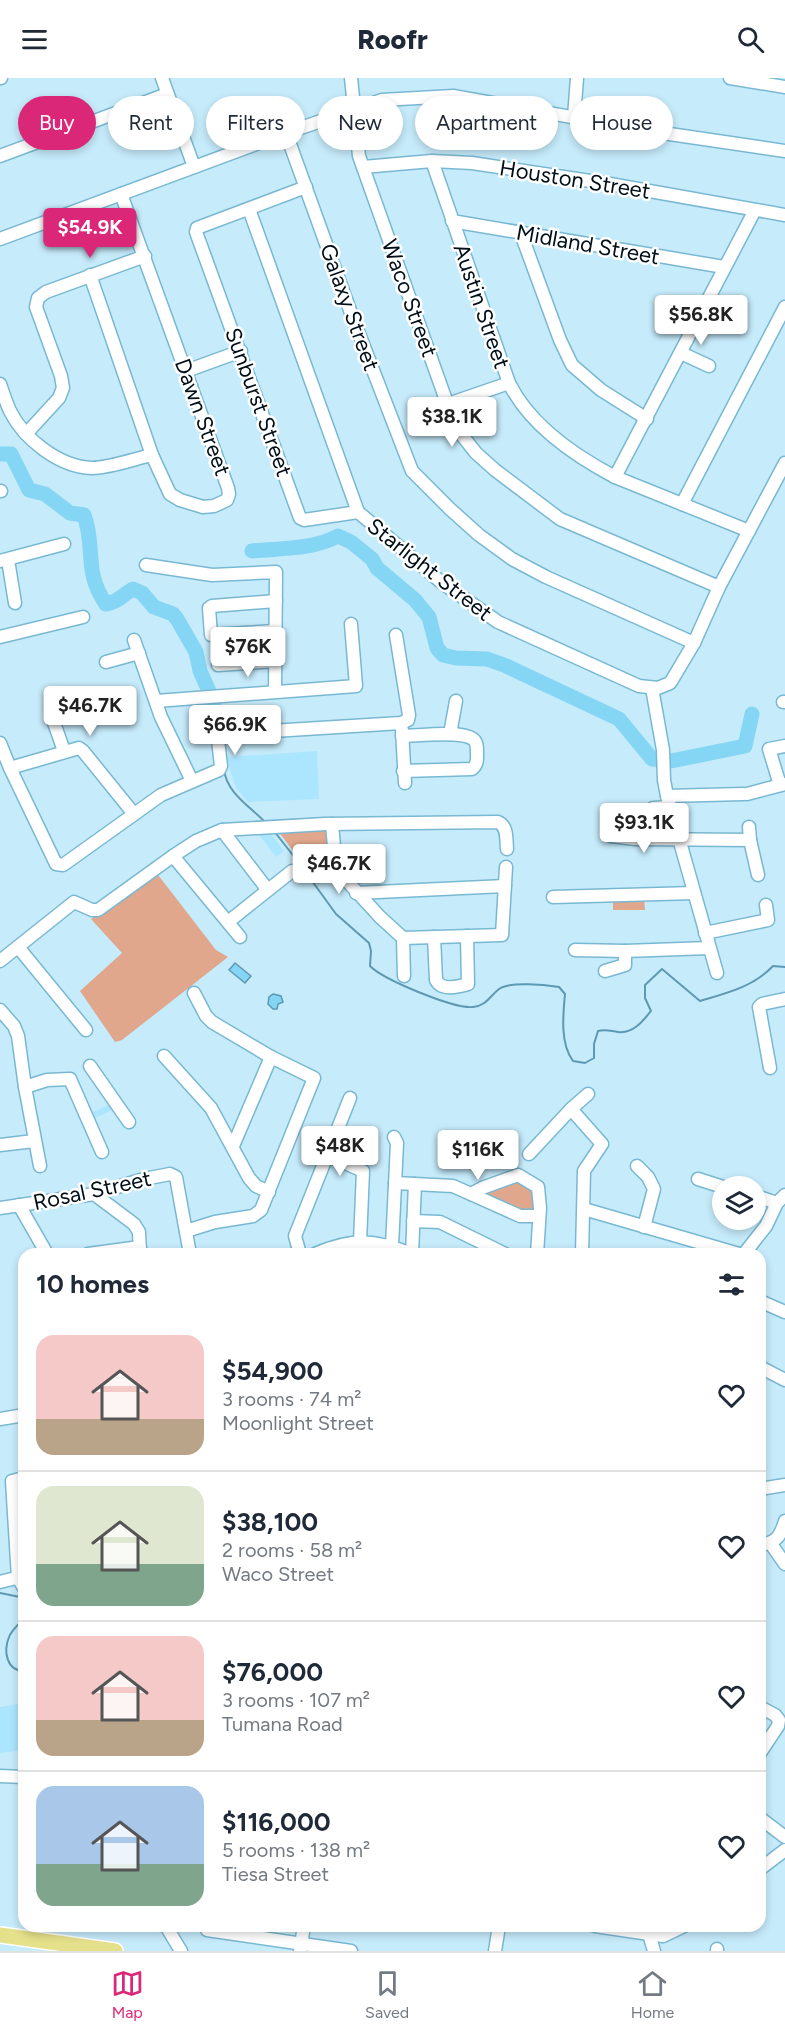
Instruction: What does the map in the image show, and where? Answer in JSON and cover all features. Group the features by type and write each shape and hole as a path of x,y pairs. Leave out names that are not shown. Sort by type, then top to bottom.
{"main road":[{"path":"0,1935 115,1951"},
{"path":"0,1944 1,1951"}],"street":[{"path":"162,78 194,167"},
{"name":"Waco Street","path":"351,78 353,96"},
{"path":"576,96 577,78"},
{"path":"730,78 785,87"},
{"path":"0,156 167,94"},
{"path":"403,99 453,96 570,116"},
{"path":"673,135 785,151"},
{"path":"0,239 240,150"},
{"name":"Galaxy Street","path":"292,150 351,313 412,471 471,529 512,559 546,577 694,643"},
{"name":"Waco Street","path":"358,150 456,426 467,443 495,470 560,519 719,587"},
{"name":"Houston Street","path":"363,167 432,161 472,163 610,184 785,215"},
{"name":"Austin Street","path":"432,161 509,382 523,406 545,428 589,462 615,477 749,531"},
{"path":"249,209 306,187"},
{"name":"Dawn Street","path":"90,275 152,455 170,494 180,500 203,507 221,503 229,497 228,488 121,194"},
{"name":"Sunburst Street","path":"249,209 196,230 300,518 304,520 358,512"},
{"name":"Starlight Street","path":"249,209 358,512 441,582 498,622 639,686 652,688"},
{"path":"615,477 755,210"},
{"name":"Midland Street","path":"452,221 724,267"},
{"path":"520,231 560,340 572,365 601,390 647,419"},
{"path":"26,434 59,398 63,388 61,376 36,307 38,298 46,292 145,256"},
{"path":"682,504 785,307"},
{"path":"186,371 241,351"},
{"path":"681,353 709,366"},
{"path":"448,404 509,382"},
{"path":"0,384 10,411 26,434 60,459 93,468 152,455"},
{"path":"717,973 668,801 652,688 670,683 694,643 719,587 785,463"},
{"path":"15,603 4,560 64,544"},
{"path":"146,565 208,574 276,572 274,691"},
{"path":"276,601 209,608 210,635 276,631"},
{"path":"0,637 82,616"},
{"path":"156,701 357,686 351,624"},
{"path":"396,635 409,715 404,722 402,736 404,777 474,768 477,762 477,746 474,740 466,736 402,736"},
{"path":"134,640 161,717 192,781"},
{"path":"106,662 139,653"},
{"path":"218,665 276,661"},
{"path":"450,735 456,701"},
{"path":"52,717 64,751"},
{"path":"0,743 58,865 63,865 161,795 220,768 222,735 404,722"},
{"path":"653,808 668,801 745,794 783,785 769,748 785,746"},
{"path":"10,768 77,748 83,751 134,814"},
{"path":"0,961 74,902 92,910 98,910 196,841 222,830 332,824 498,822 505,829 507,849"},
{"path":"332,824 336,868 356,892 403,938 404,976"},
{"path":"749,827 758,875"},
{"path":"222,830 267,889"},
{"path":"611,836 635,839 750,840"},
{"path":"173,856 240,937"},
{"path":"403,938 502,935 506,867"},
{"path":"228,922 292,871"},
{"path":"356,892 505,886"},
{"path":"553,897 694,893"},
{"path":"705,933 768,920 766,905"},
{"path":"434,937 436,983 443,987 466,985 469,981 466,936"},
{"path":"18,947 86,1030"},
{"path":"575,951 709,948"},
{"path":"605,971 626,965 625,951"},
{"path":"186,1231 219,1221 257,1214 269,1192 314,1080 313,1076 271,1057 212,1022 206,1016 194,993"},
{"path":"770,1068 759,1007 762,1004 785,999"},
{"path":"0,1010 14,1026 18,1036 40,1166"},
{"path":"164,1056 211,1108 249,1178 256,1186 269,1192"},
{"path":"233,1146 271,1057"},
{"path":"90,1066 129,1122"},
{"path":"25,1087 47,1080 70,1079 102,1152"},
{"path":"529,1154 571,1108 588,1094"},
{"path":"298,1248 295,1236 350,1098"},
{"path":"571,1108 601,1142 601,1146 584,1171 582,1248"},
{"path":"392,1246 397,1143 394,1137"},
{"path":"0,1145 34,1141"},
{"path":"327,1155 363,1171 360,1242"},
{"path":"637,1166 654,1189 644,1227"},
{"name":"Rosal Street","path":"0,1208 94,1194 170,1174 176,1178 189,1248"},
{"path":"471,1194 518,1175 523,1176 540,1189 537,1248"},
{"path":"698,1179 712,1183"},
{"path":"394,1183 453,1186 520,1216 538,1216"},
{"path":"412,1248 415,1184"},
{"path":"94,1194 134,1224 139,1232 140,1248"},
{"path":"749,1248 766,1226 781,1199 766,1197"},
{"path":"18,1205 43,1248"},
{"path":"584,1209 717,1248"},
{"path":"413,1221 440,1222 493,1248"},
{"path":"329,1248 360,1242 376,1242 397,1248"},
{"path":"766,1303 784,1308"},
{"path":"766,1370 785,1380"},
{"path":"0,1419 18,1416"},
{"path":"766,1488 785,1485"},
{"path":"785,1521 779,1539 766,1544 785,1564"},
{"path":"0,1582 18,1581"},
{"path":"766,1710 779,1720 766,1743"},
{"path":"0,1776 18,1777"},
{"path":"766,1823 785,1837"},
{"path":"766,1864 785,1850"},
{"path":"170,1932 181,1951"},
{"path":"218,1932 301,1947 351,1951"},
{"path":"301,1947 303,1932"},
{"path":"495,1951 498,1932"},
{"path":"636,1932 663,1936 671,1932"},
{"path":"649,1934 654,1951"}],"shaded area":[{"path":"317,751 319,799 248,802 236,788 226,757"},
{"path":"329,829 333,872 318,884 278,831"},
{"path":"269,831 284,851 276,857 257,832"},
{"path":"155,871 216,950 228,957 122,1040 115,1042 80,991 122,953 91,919"},
{"path":"613,898 644,898 645,910 613,910"},
{"path":"235,963 251,976 245,983 229,970"},
{"path":"273,994 281,996 283,1002 278,1004 277,1009 273,1009 268,1004 269,997"},
{"path":"113,1103 117,1108 93,1119 91,1113"},
{"path":"521,1178 538,1190 536,1212 521,1211 481,1194"},
{"path":"18,1704 18,1751 0,1753 0,1707"}],"waterway":[{"path":"0,454 11,454 29,490 45,494 70,513 84,515 92,570 99,592 106,604 117,600 133,589 142,593 154,607 173,614 196,652 200,671 209,691"},
{"path":"252,551 307,546 338,536 351,542 372,559 377,568 415,600 429,617 437,648 443,655 456,658 487,659 504,665 619,719 652,759 671,761 745,746 752,714"},
{"path":"212,700 218,723"},
{"path":"218,723 220,731"},
{"path":"224,769 234,792 266,823"},
{"path":"274,831 336,914 369,943 370,966 389,979 436,999 473,1007 485,1003 499,989 511,985 559,987 565,994 564,1038 573,1061 585,1063 594,1058 594,1044 598,1031 623,1032 641,1023 651,1011 645,998 645,985 662,969 700,1001 748,984 773,966 785,967"},
{"path":"0,1593 18,1597"},
{"path":"18,1625 10,1635 6,1649 10,1664 18,1670"}]}
